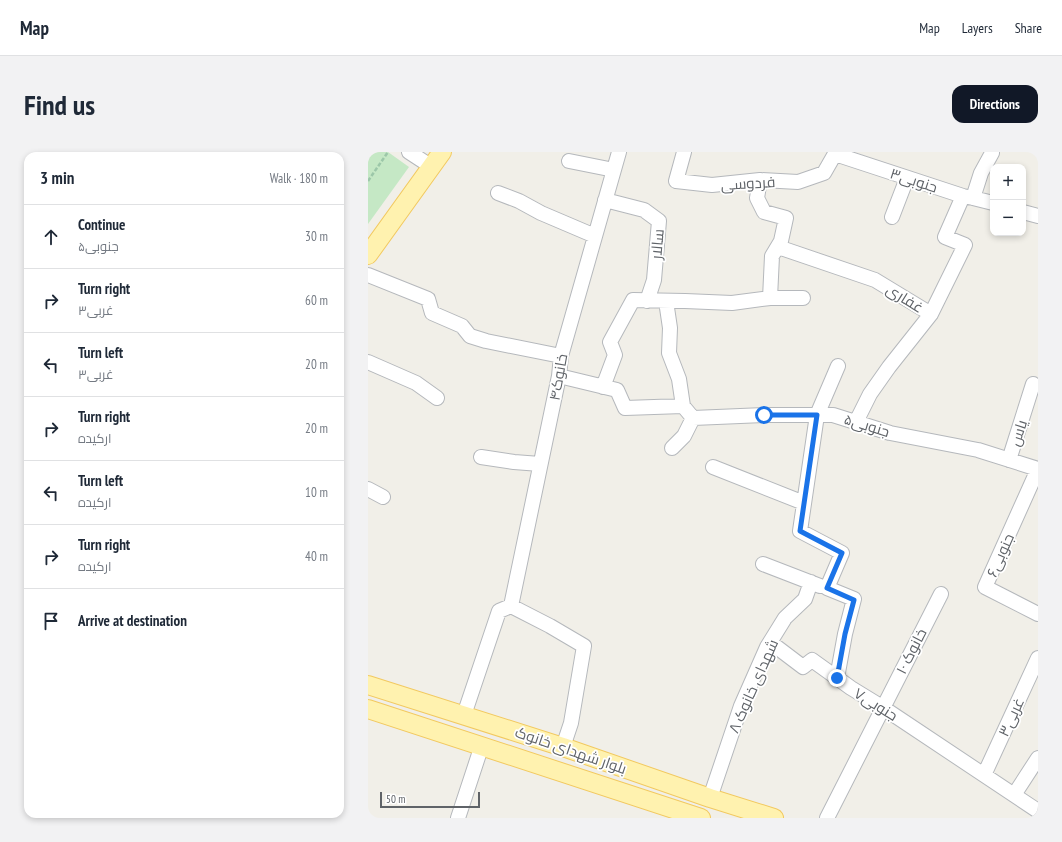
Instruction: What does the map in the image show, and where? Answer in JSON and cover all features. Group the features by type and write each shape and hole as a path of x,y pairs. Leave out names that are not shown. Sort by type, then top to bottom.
{"main road":[{"path":"368,255 442,152"},
{"name":"بلوار شهدای خانوک","path":"368,685 563,747 710,798 774,818"},
{"name":"بلوار شهدای خانوک","path":"368,709 482,745 701,818"}],"street":[{"path":"409,152 432,167"},
{"name":"خانوک۴","path":"511,606 559,376 561,356 619,152"},
{"name":"فردوسی","path":"684,152 676,181 712,185 760,180 798,182 824,173 836,153"},
{"name":"جنوبی۳","path":"836,153 907,178 990,202"},
{"path":"931,314 965,245 946,237 992,153"},
{"path":"569,161 614,170"},
{"path":"892,218 907,178"},
{"path":"760,180 757,198 764,212 786,218 782,241 772,256 770,298"},
{"path":"498,193 595,236"},
{"name":"سالار","path":"605,200 644,210 659,221 654,280 647,301"},
{"path":"1026,213 1038,216"},
{"name":"غفاری","path":"778,247 875,280 931,314 889,367 870,394 856,422"},
{"path":"368,275 428,299 432,313 462,326 470,336 486,341 561,356"},
{"path":"603,387 615,355 610,342 633,300 732,303 770,298 803,298"},
{"path":"666,301 670,328 669,353 679,379 683,406 693,418 684,436 672,448"},
{"path":"368,362 416,382 437,398"},
{"path":"827,588 842,553 800,531 817,415 838,366"},
{"path":"559,376 617,390 626,408 683,406"},
{"name":"یاس","path":"1010,460 1033,384"},
{"name":"جنوبی۵","path":"693,418 764,415 833,415 890,432 978,450 1038,469"},
{"path":"481,457 540,464"},
{"path":"713,467 804,503"},
{"name":"جنوبی۶","path":"1038,469 985,587 1038,614"},
{"path":"368,489 383,497"},
{"path":"763,564 827,588 854,600 845,634 837,678"},
{"name":"شهدای خانوک ۸","path":"710,798 741,706 767,647 785,618 805,599 811,582"},
{"name":"خانوک ۱۰","path":"827,818 882,707 941,594"},
{"path":"464,715 499,611 511,606 550,626 584,646 571,723 563,747"},
{"name":"جنوبی۷","path":"770,642 802,667 812,660 850,688 882,707 1038,811"},
{"name":"غربی۳","path":"984,775 1038,658"},
{"path":"458,818 482,745"},
{"path":"1014,795 1038,758"}],"path":[{"path":"368,181 388,152"}],"green space":[{"path":"368,152 388,152 409,167 368,224"}],"route":[{"path":"764,415 817,415 800,531 842,553 827,588 854,600 845,634 837,678"}]}
